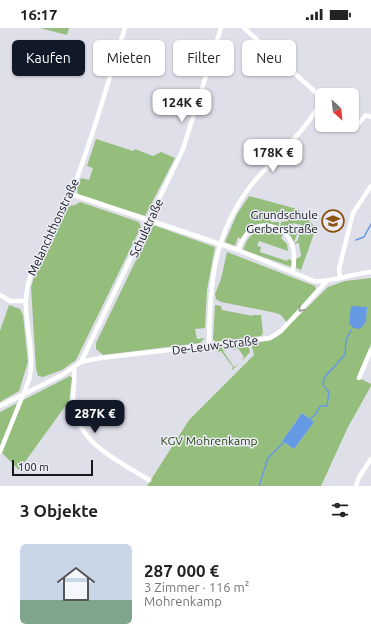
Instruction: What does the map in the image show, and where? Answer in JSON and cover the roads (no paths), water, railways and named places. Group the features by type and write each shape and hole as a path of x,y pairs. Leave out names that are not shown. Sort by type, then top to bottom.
{"street":[{"name":"Melanchthonstraße","path":"0,452 24,394 32,366 26,301 32,273 71,194 125,28"},
{"name":"Schulstraße","path":"0,406 74,368 80,362 183,149 221,28"},
{"path":"244,28 315,92"},
{"path":"209,345 210,300 213,270 220,244 233,214 249,188 301,131 315,112"},
{"path":"359,123 366,115 371,116"},
{"path":"340,277 339,269 353,213 371,186"},
{"path":"71,194 238,250 293,271 314,281 371,272"},
{"path":"238,250 244,237 252,229 265,226 276,227 286,233 292,243 294,257 293,271"},
{"name":"De-Leuw-Straße","path":"80,362 100,358 270,338 279,333 327,280"},
{"path":"0,295 10,301 26,301"},
{"path":"359,378 371,350"},
{"path":"74,368 74,407 82,430 91,441 149,480"},
{"path":"356,486 359,477 371,459"}],"water":[{"path":"351,306 367,307 366,322 360,329 353,328 349,323"},
{"path":"302,413 314,422 294,449 282,441"}],"waterway":[{"path":"356,240 364,237 371,224"},
{"path":"309,420 316,414 320,406 327,406 329,392 325,388 323,382 328,373 345,355 346,340 351,330"},
{"path":"259,486 268,458 285,441"}],"place":[{"name":"Grundschule Gerberstraße","path":"333,221"}],"park label":[{"name":"KGV Mohrenkamp","path":"209,440"}]}
